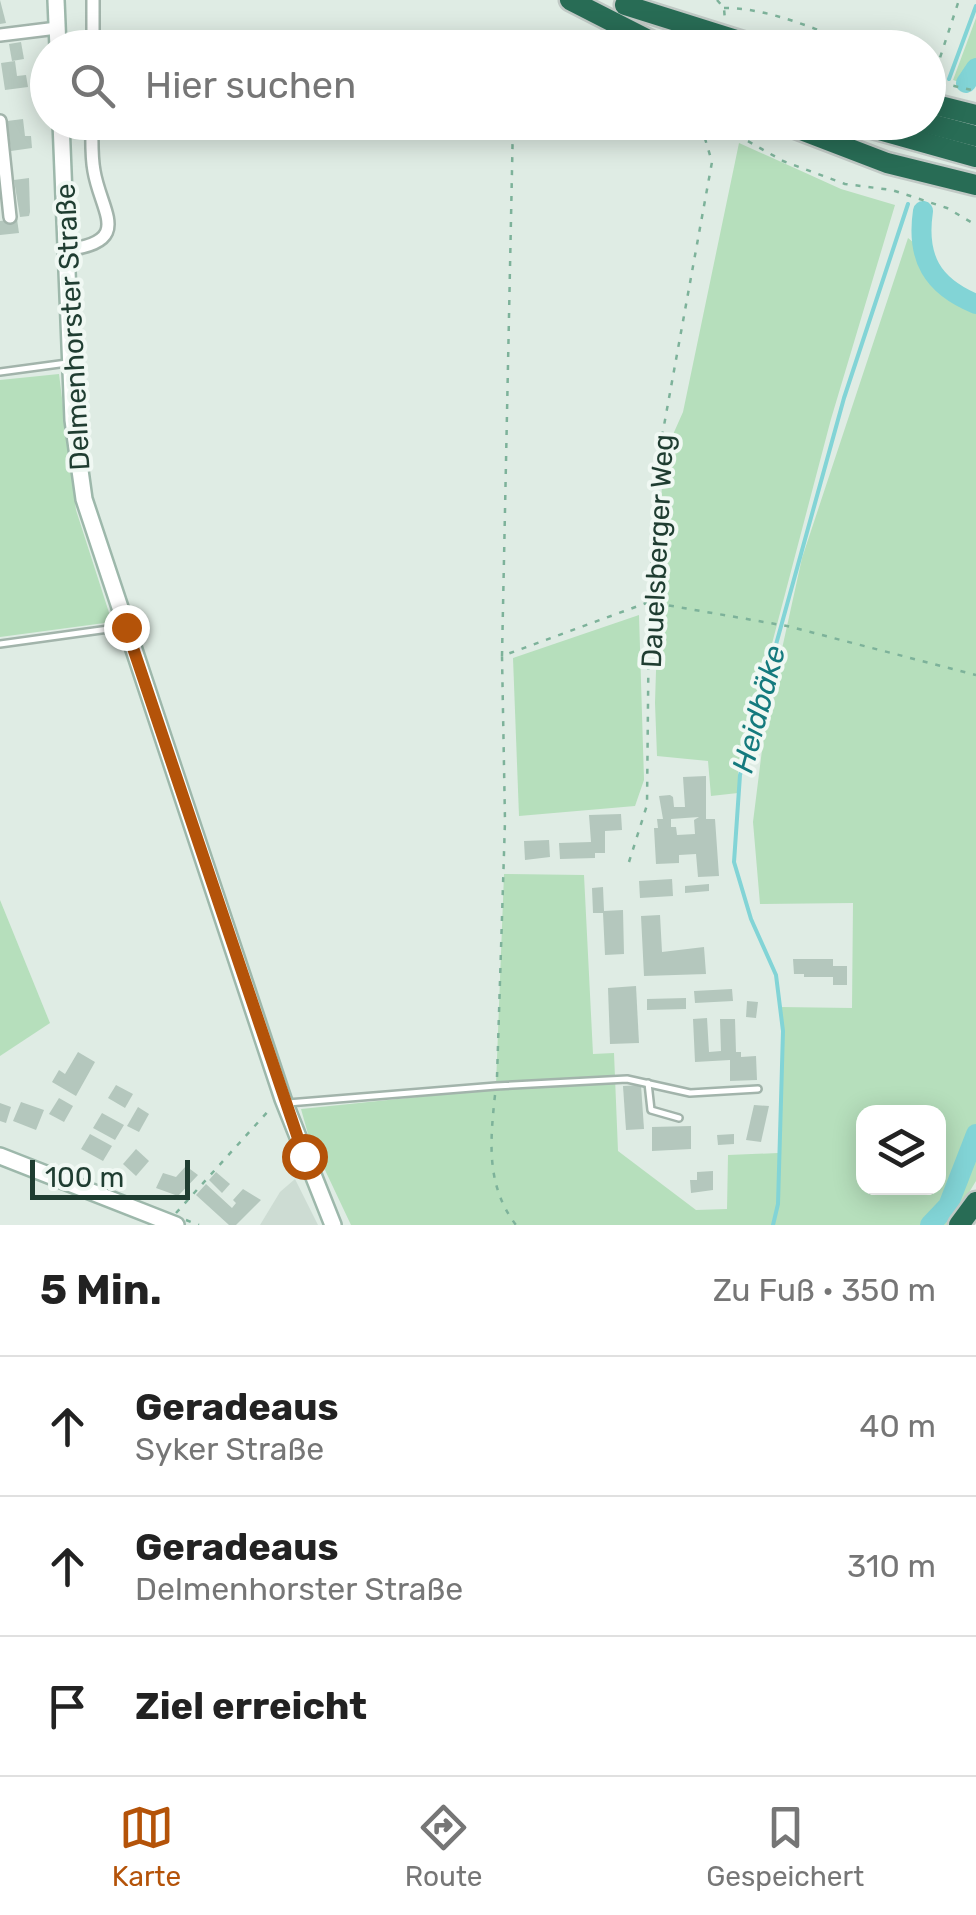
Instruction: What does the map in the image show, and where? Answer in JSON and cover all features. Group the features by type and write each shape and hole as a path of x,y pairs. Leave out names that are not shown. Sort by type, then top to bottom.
{"highway":[{"path":"570,0 627,30"},
{"path":"620,3 677,30"},
{"path":"620,3 705,30"},
{"path":"946,98 970,113"},
{"path":"946,128 976,136"},
{"path":"821,140 926,174 976,185"},
{"path":"914,140 976,158"},
{"path":"926,174 976,196"},
{"path":"958,1225 976,1202"}],"street":[{"path":"41,30 57,28 56,0"},
{"path":"92,30 93,0"},
{"path":"0,35 30,31"},
{"path":"0,121 10,217"},
{"name":"Delmenhorster Straße","path":"62,140 70,363 77,462 84,499 284,1101 333,1225"},
{"path":"65,250 96,242 110,224 93,168 92,140"},
{"path":"0,1156 173,1224"}],"lane":[{"path":"0,372 70,363"},
{"path":"0,644 126,627"},
{"path":"284,1101 627,1079 690,1093 758,1089"},
{"path":"648,1083 651,1110 679,1118"}],"path":[{"path":"717,0 724,8 725,22"},
{"path":"946,39 959,0"},
{"path":"724,8 771,14 816,30"},
{"path":"946,89 976,91"},
{"path":"512,140 502,656 505,821 496,1086 490,1140 494,1188 516,1225"},
{"name":"Dauelsberger Weg","path":"629,862 647,805 649,602 659,453 712,162 705,140"},
{"path":"745,140 783,161 845,184 892,190 948,208 976,226"},
{"path":"502,656 649,602 787,626 976,674"},
{"path":"173,1224 230,1149 284,1101"}],"shaded area":[{"path":"295,1179 318,1225 260,1225 280,1192"}],"green space":[{"path":"976,18 976,62 962,83 953,80"},
{"path":"739,143 841,189 895,205 831,419 738,773 738,793 711,796 708,761 657,756 662,481 667,448 683,412"},
{"path":"908,238 946,298 976,309 976,1181 949,1225 351,1225 308,1134 301,1109 494,1089 504,874 584,875 593,1054 614,1053 618,1151 696,1210 727,1209 728,1155 778,1153 783,1031 780,1007 852,1008 853,903 760,904 753,822 765,726 802,558"},
{"path":"59,374 76,510 112,622 0,637 0,380"},
{"path":"639,615 644,780 635,806 519,816 513,658"},
{"path":"0,900 50,1023 0,1056"}],"building":[{"path":"0,0 6,23 0,24"},
{"path":"21,42 24,59 12,61 9,44"},
{"path":"15,61 17,76 26,75 28,87 5,90 1,63"},
{"path":"23,119 25,136 30,136 32,148 11,151 7,121"},
{"path":"29,178 30,212 29,216 20,217 14,180"},
{"path":"17,219 19,233 0,235 0,221"},
{"path":"706,776 706,819 715,819 719,876 698,877 696,854 679,855 679,863 656,864 654,828 658,828 657,819 663,819 659,796 670,795 674,807 685,807 683,777","holes":["699,817 694,820 695,834 677,835 676,827 671,827 671,819"]},
{"path":"621,814 622,830 605,831 605,853 595,853 595,858 560,859 559,843 591,842 589,815"},
{"path":"549,840 550,857 525,860 524,841"},
{"path":"672,879 673,896 640,898 639,881"},
{"path":"709,884 709,891 685,893 685,886"},
{"path":"603,887 604,911 623,910 624,954 605,955 603,913 593,913 592,888"},
{"path":"660,915 662,952 704,947 706,974 644,976 641,916"},
{"path":"793,959 833,959 833,966 847,966 847,985 833,985 833,977 794,974"},
{"path":"636,986 639,1043 610,1044 608,988"},
{"path":"732,989 733,1001 695,1003 694,991"},
{"path":"686,998 686,1009 647,1010 647,999"},
{"path":"747,1001 758,1002 756,1018 746,1017"},
{"path":"707,1018 709,1052 721,1051 720,1019 735,1019 736,1052 741,1052 741,1057 756,1056 757,1080 730,1081 730,1060 695,1062 693,1019"},
{"path":"78,1052 95,1062 76,1096 52,1082 59,1070 65,1074"},
{"path":"116,1085 133,1094 125,1108 108,1098"},
{"path":"641,1085 644,1129 626,1130 623,1086"},
{"path":"59,1098 73,1106 64,1122 49,1114"},
{"path":"21,1102 44,1110 36,1130 13,1121"},
{"path":"0,1103 11,1107 6,1123 0,1121"},
{"path":"754,1105 769,1106 761,1142 746,1140"},
{"path":"138,1107 149,1114 139,1132 127,1126"},
{"path":"102,1113 124,1125 115,1140 93,1128"},
{"path":"691,1126 691,1149 652,1151 652,1127"},
{"path":"90,1134 112,1146 103,1161 81,1149"},
{"path":"734,1134 734,1144 718,1145 717,1135"},
{"path":"136,1149 149,1161 136,1176 123,1164"},
{"path":"186,1166 198,1175 178,1196 156,1188 163,1173 176,1177"},
{"path":"713,1171 713,1190 691,1193 690,1180 697,1180 697,1172"},
{"path":"216,1172 230,1184 222,1193 209,1180"},
{"path":"206,1184 232,1208 236,1203 233,1200 243,1189 261,1200 236,1225 229,1225 196,1195"}],"waterway":[{"name":"Heidbäke","path":"949,79 976,6"},
{"path":"966,83 976,68"},
{"name":"Heidbäke","path":"773,1225 778,1204 783,1031 776,975 751,919 734,862 740,775 844,398 908,204"},
{"path":"923,211 922,243 930,268 948,288 976,304"},
{"path":"930,1225 948,1206 976,1134"}],"route":[{"path":"126,627 304,1156"}]}
